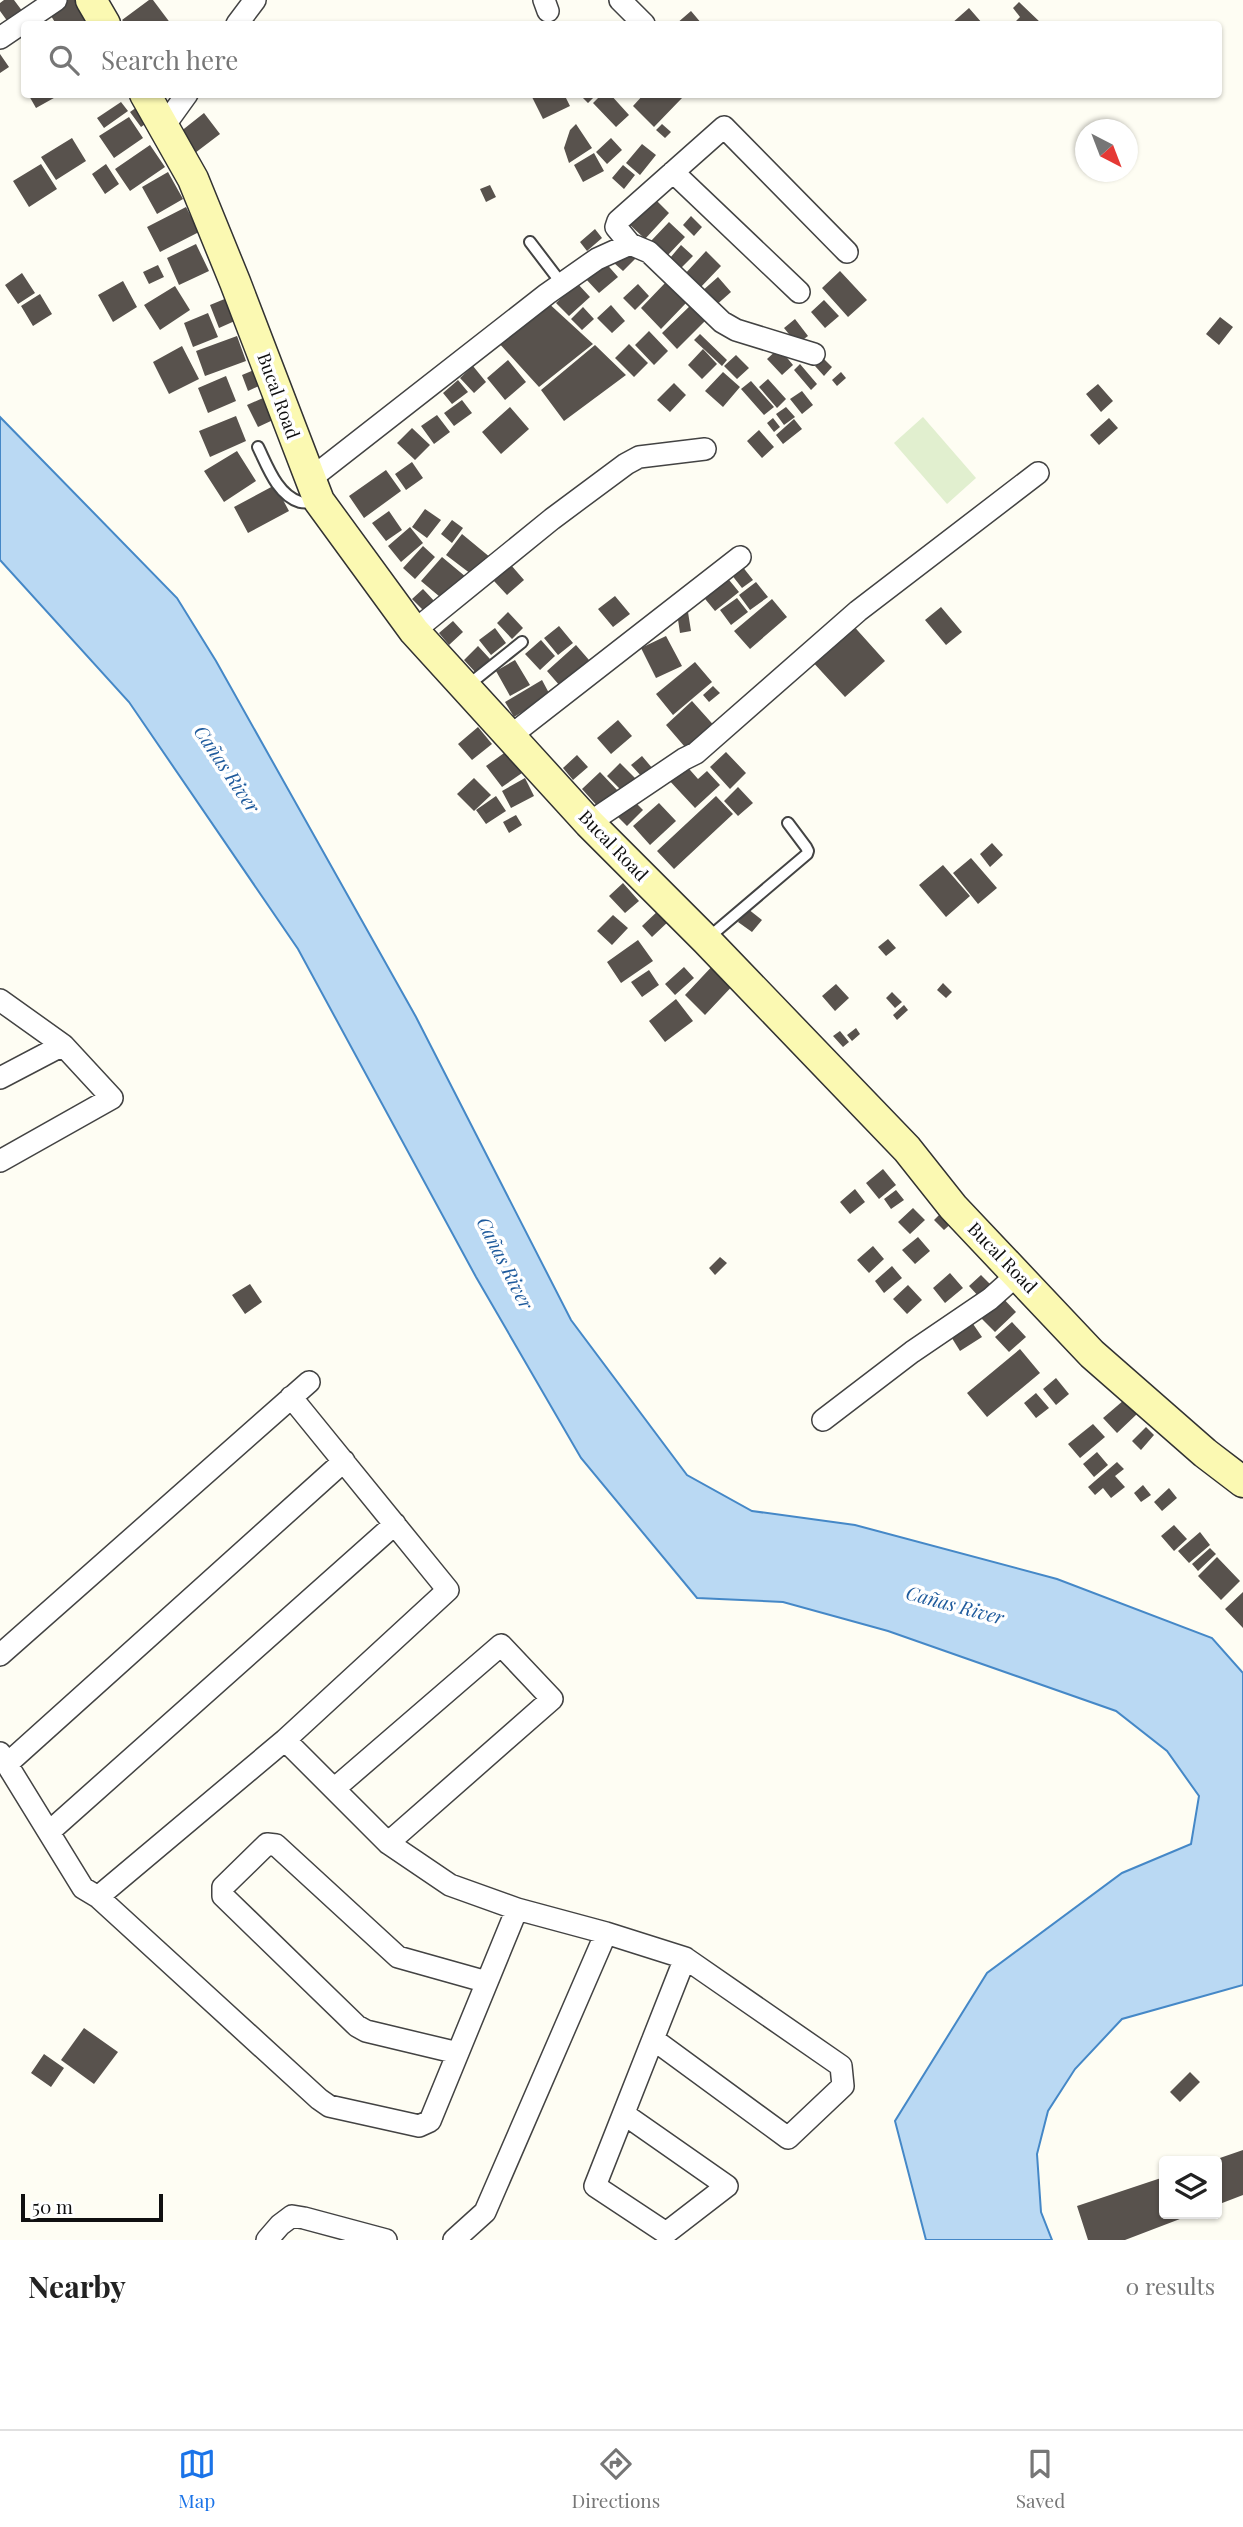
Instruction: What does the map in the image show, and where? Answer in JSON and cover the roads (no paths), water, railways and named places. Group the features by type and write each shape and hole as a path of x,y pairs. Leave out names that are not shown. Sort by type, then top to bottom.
{"street":[{"path":"25,21 56,0"},
{"path":"91,0 103,21"},
{"path":"239,21 255,0"},
{"path":"620,0 641,21"},
{"path":"0,38 21,24"},
{"name":"Bucal Road","path":"147,98 193,179 314,491 414,631 589,823 907,1149 953,1208 1092,1354 1205,1454 1243,1482"},
{"path":"164,126 184,98"},
{"path":"814,354 736,330 722,323 649,252 630,244 616,227 618,221 724,127 846,252"},
{"path":"673,173 799,292"},
{"path":"314,491 562,284 597,259 630,244"},
{"path":"414,631 552,519 626,464 639,457 705,449"},
{"path":"589,823 696,753 858,611 1038,473"},
{"path":"509,737 740,557"},
{"path":"0,1000 62,1045 112,1098 0,1161"},
{"path":"0,1078 62,1045"},
{"path":"823,1420 912,1352 990,1299 1018,1275"},
{"path":"0,1656 309,1382"},
{"path":"98,1897 285,1740 448,1590 292,1397"},
{"path":"344,1461 3,1758 83,1888 98,1897 329,2106 419,2126 430,2121 517,1909"},
{"path":"49,1832 395,1524"},
{"path":"334,1789 501,1645 552,1699 388,1843"},
{"path":"285,1740 388,1843 450,1885 517,1909 685,1958 841,2066 843,2086 788,2138 653,2039"},
{"path":"458,2053 366,2031 356,2026 223,1896 223,1887 267,1844 276,1845 398,1957 487,1982"},
{"path":"453,2240 485,2212 606,1933"},
{"path":"624,2114 727,2186 666,2233 595,2186 685,1958"},
{"path":"267,2240 292,2216 386,2240"}],"lane":[{"path":"530,242 562,284"},
{"path":"258,447 274,480 285,491 300,502 314,491"},
{"path":"465,687 522,642"},
{"path":"706,940 807,854 806,847 788,823"}],"water":[{"name":"Cañas River","path":"0,417 177,598 216,661 416,1017 571,1320 687,1475 752,1511 855,1525 1057,1579 1212,1638 1243,1673 1243,1985 1122,2019 1075,2069 1048,2111 1037,2154 1041,2212 1052,2240 926,2240 895,2121 987,1973 1122,1873 1191,1844 1199,1796 1167,1751 1116,1711 888,1631 783,1602 697,1598 581,1458 476,1277 298,949 129,702 0,560"}]}
